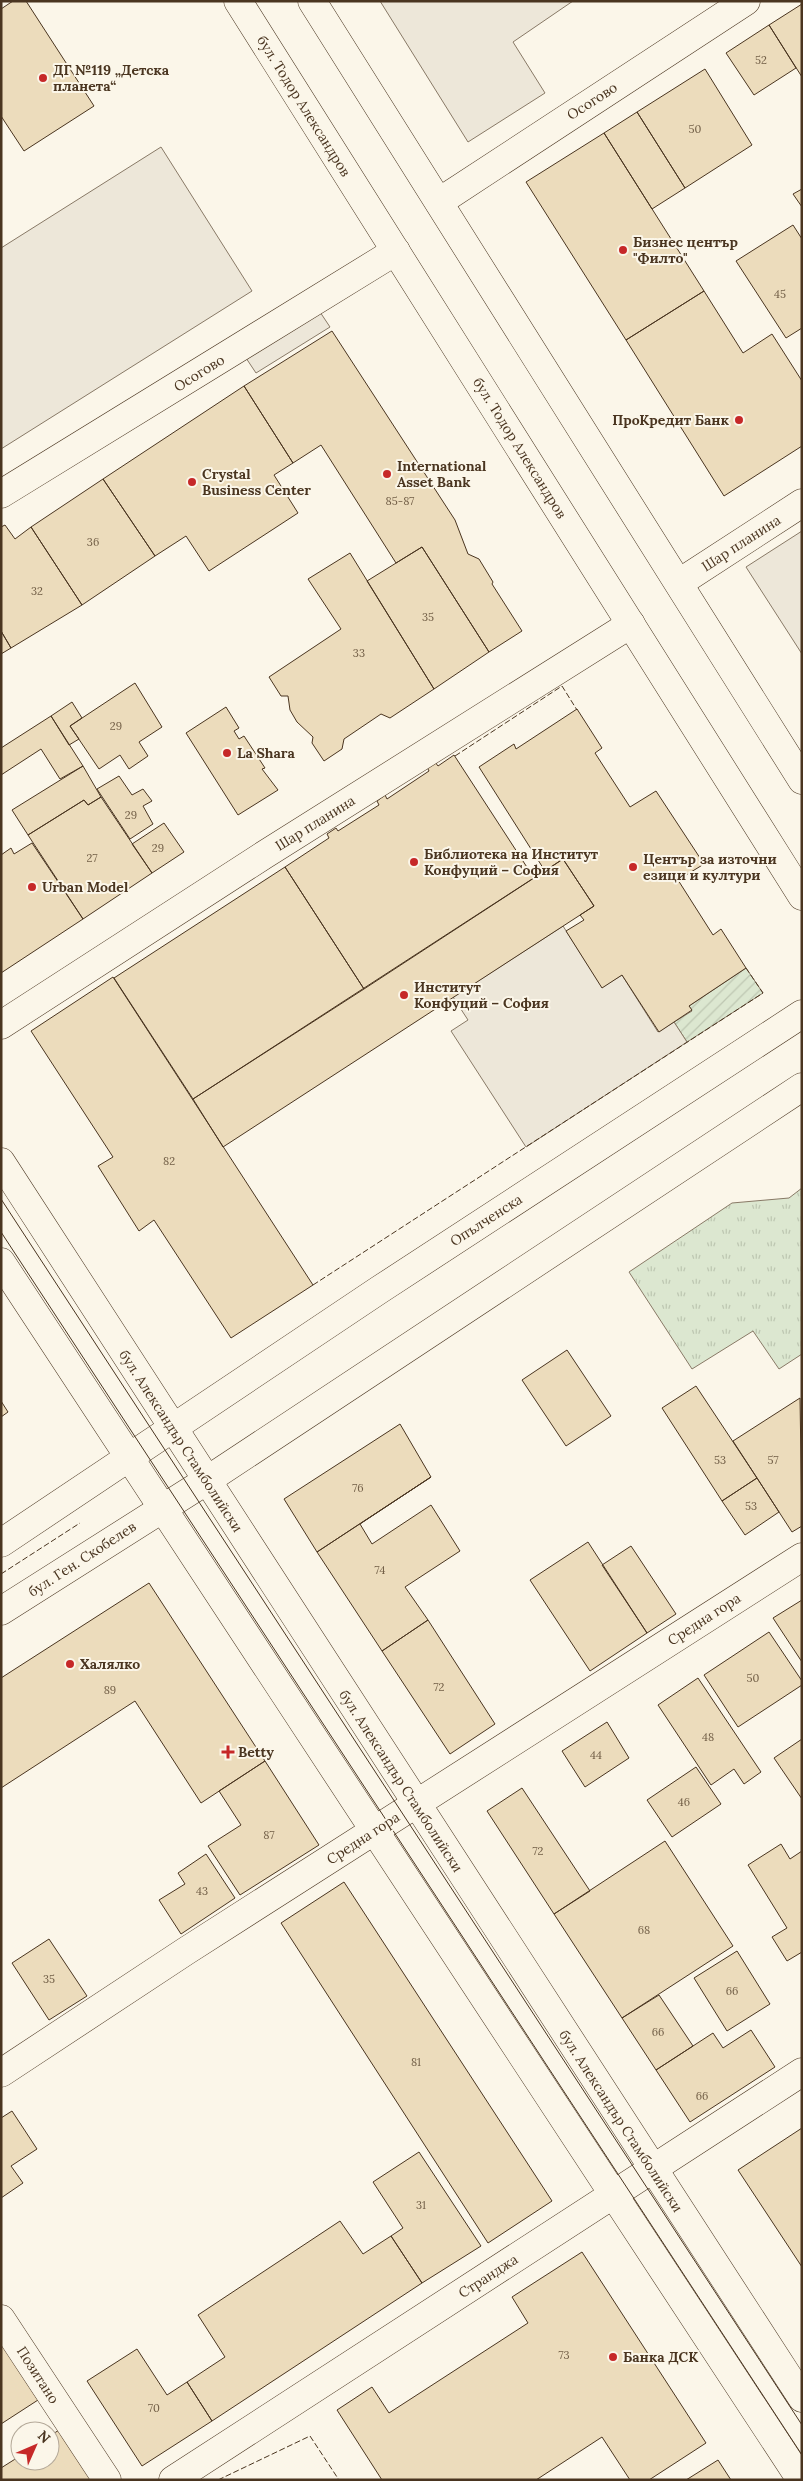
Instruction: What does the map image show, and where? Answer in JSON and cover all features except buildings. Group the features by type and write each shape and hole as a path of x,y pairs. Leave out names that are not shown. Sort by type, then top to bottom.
{"main road":[{"name":"бул. Тодор Александров","path":"238,1 802,896"},
{"path":"312,1 680,583 802,780"},
{"name":"Осогово","path":"439,202 746,1"},
{"name":"Осогово","path":"1,494 396,251"},
{"name":"Шар планина","path":"680,583 802,503"},
{"name":"Шар планина","path":"1,1025 256,860 631,624"},
{"name":"Опълченска","path":"130,1457 379,1290 802,1014"},
{"path":"206,1481 802,1087"},
{"name":"бул. Александър Стамболийски","path":"1,1162 802,2398"},
{"path":"1,1262 801,2480"},
{"path":"1,1542 130,1457"},
{"name":"бул. Ген. Скобелев","path":"1,1611 206,1481"},
{"name":"Средна гора","path":"1,2072 802,1557"},
{"name":"Странджа","path":"174,2480 802,2072"},
{"name":"Позитано","path":"1,2320 107,2480"}],"green space":[{"path":"746,968 763,993 687,1042 674,1022 692,1011 689,1006"},
{"path":"802,1188 802,1354 779,1369 753,1331 692,1369 629,1272 732,1203 789,1198"}],"shaded area":[{"path":"380,1 573,1 513,42 545,93 468,142"},
{"path":"161,147 252,291 1,449 1,248"},
{"path":"320,312 330,327 256,373 246,358"},
{"path":"802,531 802,654 746,567"},
{"path":"563,926 602,987 622,975 658,1032 674,1022 687,1042 526,1147 451,1031 468,1020 453,997"}],"tram line":[{"path":"1,1199 802,2425"},
{"path":"1,1232 802,2455"}],"fence":[{"path":"455,756 562,686 577,710"},
{"path":"313,1285 763,993 746,968"},
{"path":"1,1574 80,1523"},
{"path":"218,2480 310,2436 339,2480"}],"place":[{"name":"ДГ №119 „Детска планета“","path":"43,78"},
{"name":"Бизнес център \"Филто\"","path":"623,250"},
{"name":"ПроКредит Банк","path":"739,420"},
{"name":"International Asset Bank","path":"387,474"},
{"name":"Crystal Business Center","path":"192,482"},
{"name":"La Shara","path":"227,753"},
{"name":"Библиотека на Институт Конфуций – София","path":"414,862"},
{"name":"Център за източни езици и култури","path":"633,867"},
{"name":"Urban Model","path":"32,887"},
{"name":"Институт Конфуций – София","path":"404,995"},
{"name":"Халялко","path":"70,1664"},
{"name":"Betty","path":"228,1752"},
{"name":"Банка ДСК","path":"613,2357"}]}
